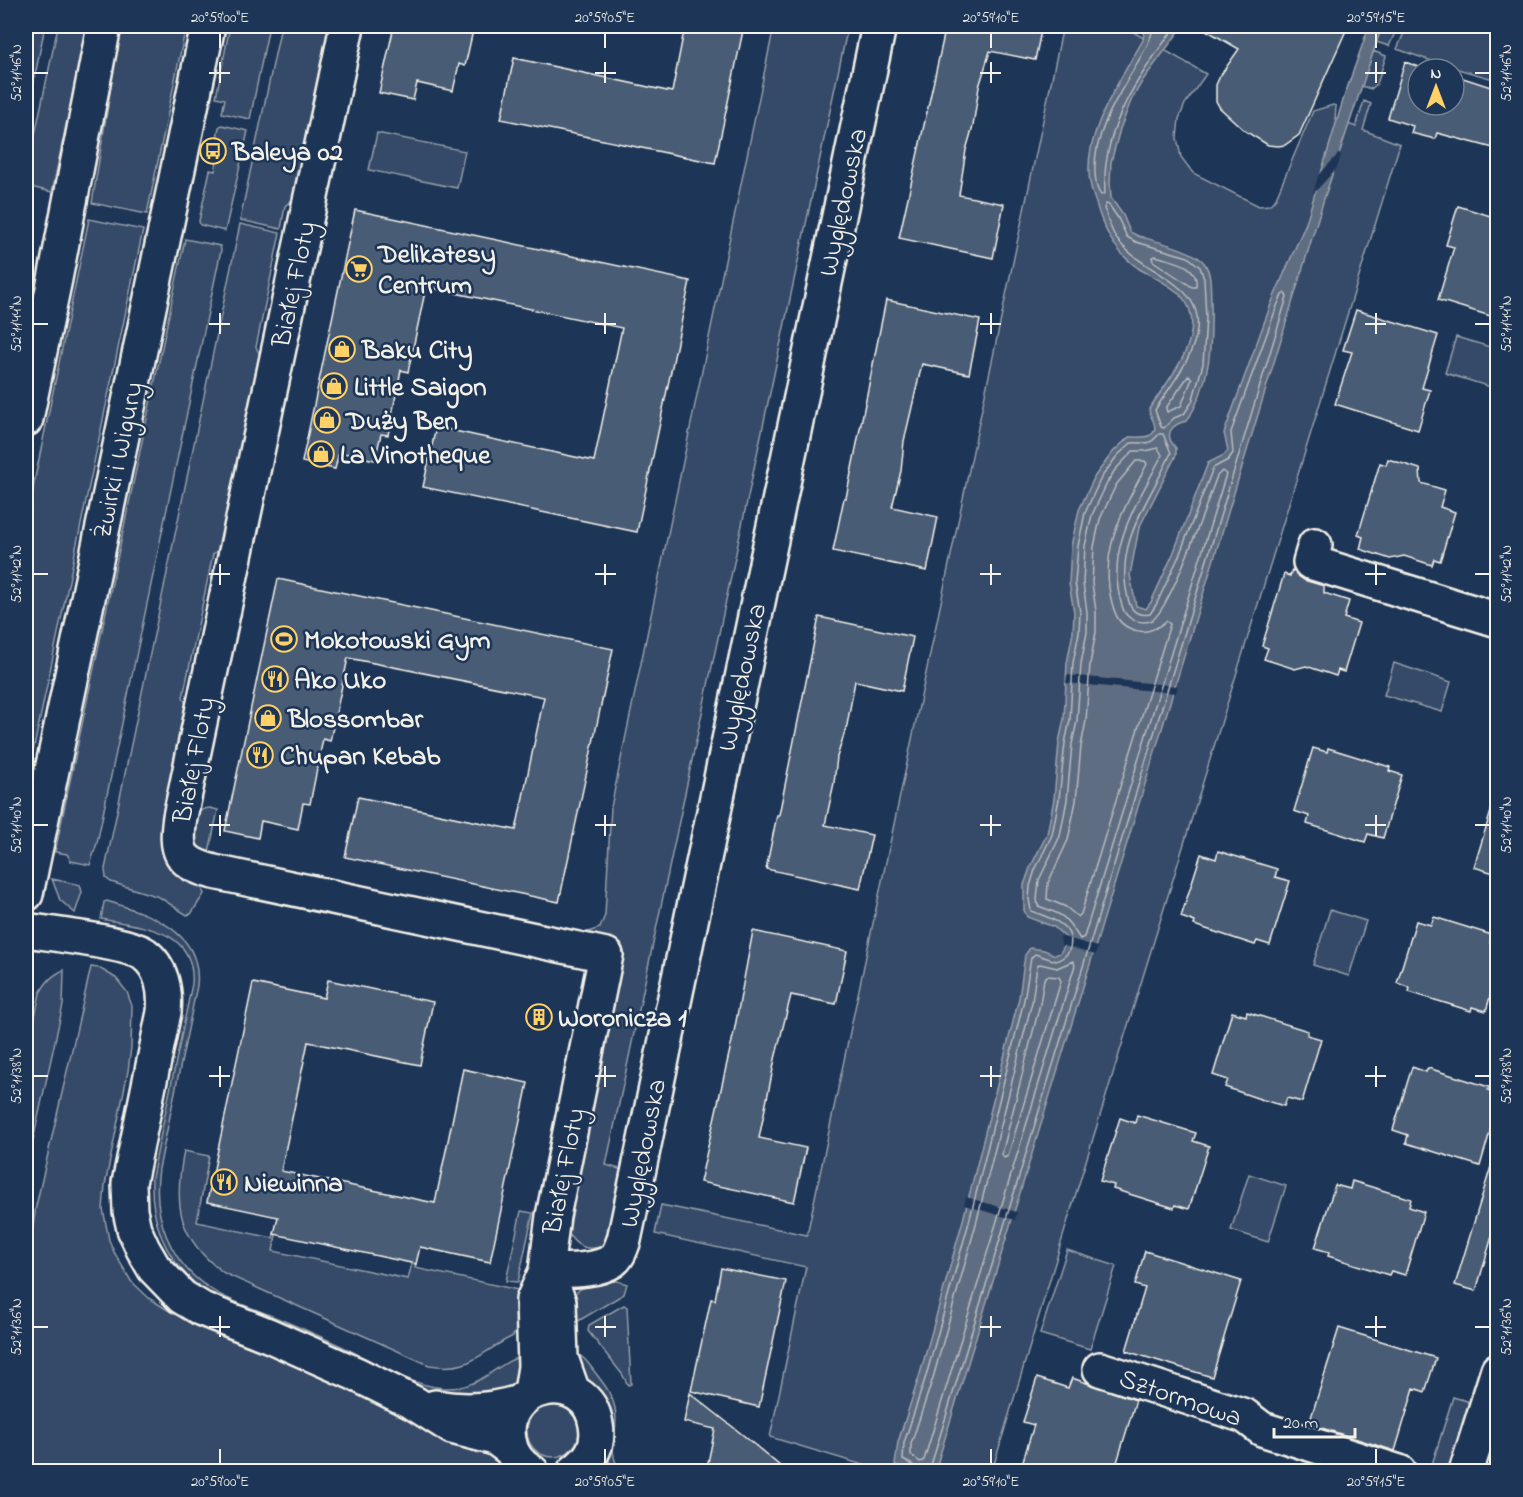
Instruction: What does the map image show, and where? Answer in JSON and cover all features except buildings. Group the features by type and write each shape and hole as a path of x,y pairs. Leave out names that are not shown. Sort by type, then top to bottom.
{"street":[{"path":"26,419 104,26"},
{"name":"Żwirki i Wigury","path":"26,894 208,26"},
{"name":"Białej Floty","path":"347,26 180,817 178,847 186,860 195,867 606,955 553,1216 546,1272 533,1300 535,1367 525,1397 510,1416 507,1432 521,1460"},
{"name":"Wyględowska","path":"546,1272 588,1268 612,1261 618,1255 624,1240 879,26"},
{"path":"1315,545 1310,562 1497,620"},
{"path":"26,930 135,949 151,960 163,984 164,1012 128,1197 134,1229 154,1268 182,1297 202,1309 336,1365 414,1403 452,1427 495,1438 521,1460"},
{"name":"Białej Floty","path":"546,1272 559,1302 561,1358 573,1392"},
{"name":"Sztormowa","path":"1100,1370 1245,1416 1262,1429 1399,1472"},
{"path":"1466,1472 1487,1437 1497,1370"},
{"path":"414,1403 469,1411 498,1408 545,1388 559,1387 573,1392 586,1402 595,1417 598,1434 590,1464"}],"shaded area":[{"path":"26,26 45,26 26,120"},
{"path":"58,26 87,26 52,192 26,186 26,177"},
{"path":"121,26 186,26 147,214 92,203"},
{"path":"230,26 269,26 250,119 222,113 225,99 216,97"},
{"path":"281,26 333,26 298,195 285,206 281,229 240,220"},
{"path":"774,26 848,26 606,1165 626,1171 609,1239 597,1247 590,1248 578,1245 566,1227 621,944 582,934 600,928 605,915 611,807"},
{"path":"1063,26 1123,26 1206,74 1185,104 1179,119 1177,138 1181,157 1193,173 1259,206 1269,205 1275,200 1313,111 1336,106 1335,119 1356,127 1364,101 1371,104 1363,130 1400,144 992,1471 883,1471 770,1437 806,1267 655,1234 661,1205 807,1235"},
{"path":"1382,26 1398,26 1389,46 1376,42"},
{"path":"1407,26 1497,26 1497,80 1466,71 1466,57 1420,57 1397,49"},
{"path":"1373,51 1386,56 1377,84 1371,89 1361,86"},
{"path":"222,125 248,131 225,231 200,225 199,221 210,170 215,171 221,140 217,138 219,127"},
{"path":"377,133 465,151 457,188 369,170"},
{"path":"89,219 143,230 26,785 26,539 34,483"},
{"path":"240,224 280,233 256,347 263,361 225,544 213,554 183,697 189,711 165,825 203,882 204,894 191,914 187,915 159,897 111,882 106,878 105,869"},
{"path":"185,239 220,246 221,250 97,843 90,865 71,861 67,854 55,852"},
{"path":"1456,337 1497,349 1497,389 1445,373"},
{"path":"1394,663 1451,682 1442,712 1384,695"},
{"path":"210,808 218,810 208,857 191,842 196,815"},
{"path":"52,879 80,885 82,892 75,913 60,900"},
{"path":"104,902 140,912 170,927 191,951 197,967 197,986 157,1186 161,1220 166,1236 183,1265 209,1288 224,1297 339,1345 417,1383 444,1388 458,1387 480,1380 516,1358 527,1355 520,1381 504,1393 438,1396 205,1292 180,1268 171,1255 158,1226 154,1211 152,1177 192,984 191,965 185,951 176,941 163,934 148,928 101,919"},
{"path":"1330,910 1366,921 1349,976 1313,965"},
{"path":"91,967 99,968 116,978 127,992 132,1006 128,1071 105,1185 103,1209 109,1240 131,1281 150,1299 171,1312 258,1346 473,1441 512,1471 26,1472 26,1275 36,1206"},
{"path":"64,970 63,1005 26,1172 26,1059 40,993 50,979"},
{"path":"184,1151 209,1156 197,1222 273,1238 274,1234 276,1235 273,1251 408,1279 412,1263 416,1264 415,1268 518,1290 516,1331 513,1336 474,1360 455,1366 429,1365 224,1273 197,1247 188,1234 183,1219 179,1188"},
{"path":"1249,1174 1286,1186 1268,1242 1231,1230"},
{"path":"521,1211 533,1213 518,1282 506,1281"},
{"path":"1067,1250 1116,1266 1090,1349 1040,1334"},
{"path":"617,1281 627,1284 624,1294 575,1323 572,1297 577,1292 592,1283"},
{"path":"624,1305 627,1307 631,1384 628,1385 588,1331 589,1325"},
{"path":"574,1353 588,1363 612,1398 616,1417 613,1447 620,1471 613,1471 608,1458 608,1449"},
{"path":"1453,1397 1467,1401 1469,1404 1448,1470 1451,1471 1430,1471"},
{"path":"553,1405 563,1407 571,1413 577,1421 579,1431 577,1441 571,1449 563,1455 553,1457 543,1455 535,1449 529,1441 527,1431 529,1421 535,1413 543,1407"}],"water":[{"path":"1149,26 1183,26 1143,80 1131,101 1111,162 1111,198 1123,215 1130,232 1184,250 1205,264 1210,277 1211,316 1208,363 1201,393 1187,421 1173,427 1171,431 1170,439 1176,448 1176,455 1139,528 1130,575 1136,606 1146,609 1173,554 1208,463 1224,455 1228,450 1224,433 1271,304 1306,223 1344,97 1369,26 1382,26 1323,202 935,1471 916,1471 895,1465 898,1442 920,1374 963,1220 1019,998 1025,955 1030,948 1044,950 1055,955 1060,953 1064,946 1065,937 1054,927 1027,917 1024,910 1024,885 1047,834 1054,799 1059,742 1064,719 1067,663 1073,632 1074,612 1069,583 1071,546 1079,510 1095,476 1113,452 1129,437 1143,437 1154,432 1154,423 1149,409 1179,365 1192,328 1191,315 1184,299 1170,287 1131,263 1114,244 1102,221 1091,187 1089,168 1096,130 1113,92"}],"pier":[{"path":"1339,153 1341,155 1337,168 1313,194 1318,176"},
{"path":"1067,675 1178,686 1176,693 1066,683"},
{"path":"1060,936 1098,947 1095,955 1061,945"},
{"path":"966,1197 1017,1212 1015,1220 964,1205"}],"place":[{"name":"Baleya 02","path":"213,151"},
{"name":"Delikatesy Centrum","path":"359,269"},
{"name":"Baku City","path":"342,349"},
{"name":"Little Saigon","path":"334,386"},
{"name":"Duży Ben","path":"327,420"},
{"name":"La Vinotheque","path":"321,454"},
{"name":"Mokotowski Gym","path":"284,639"},
{"name":"Ako Uko","path":"275,679"},
{"name":"Blossombar","path":"268,718"},
{"name":"Chupan Kebab","path":"260,755"},
{"name":"Woronicza 1","path":"539,1017"},
{"name":"Niewinna","path":"224,1182"}]}
